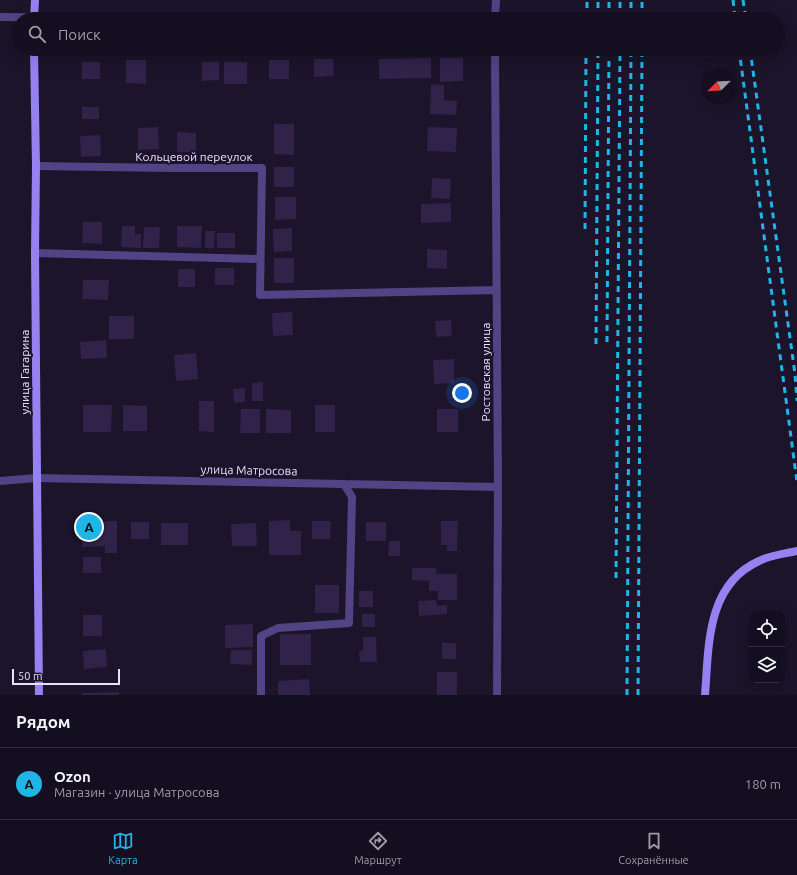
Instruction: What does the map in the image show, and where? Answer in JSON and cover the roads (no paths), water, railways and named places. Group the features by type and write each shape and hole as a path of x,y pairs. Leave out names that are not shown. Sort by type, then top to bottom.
{"main road":[{"path":"34,12 35,0"},
{"name":"улица Гагарина","path":"34,56 36,166 36,478 39,695"},
{"path":"705,695 709,641 713,619 725,589 743,570 758,561 797,551"}],"street":[{"path":"495,12 496,0"},
{"path":"0,17 12,17"},
{"name":"Ростовская улица","path":"495,56 498,486 497,695"},
{"name":"Кольцевой переулок","path":"36,166 262,168 260,295 496,290"},
{"path":"35,253 260,258"},
{"name":"улица Матросова","path":"0,481 36,478 498,486"},
{"path":"260,695 261,636 278,628 349,623 352,497 344,484"}],"railway":[{"path":"587,0 587,12"},
{"path":"598,0 598,12"},
{"path":"609,0 609,12"},
{"path":"620,0 620,12"},
{"path":"631,0 631,12"},
{"path":"642,0 642,12"},
{"path":"733,0 734,12"},
{"path":"743,0 745,12"},
{"path":"585,229 586,56"},
{"path":"596,344 598,56"},
{"path":"607,342 609,56"},
{"path":"616,578 620,56"},
{"path":"627,695 631,56"},
{"path":"638,695 642,56"},
{"path":"740,56 797,482"},
{"path":"751,56 795,374 797,401"}],"place":[{"name":"Ozon","path":"89,527"}]}
